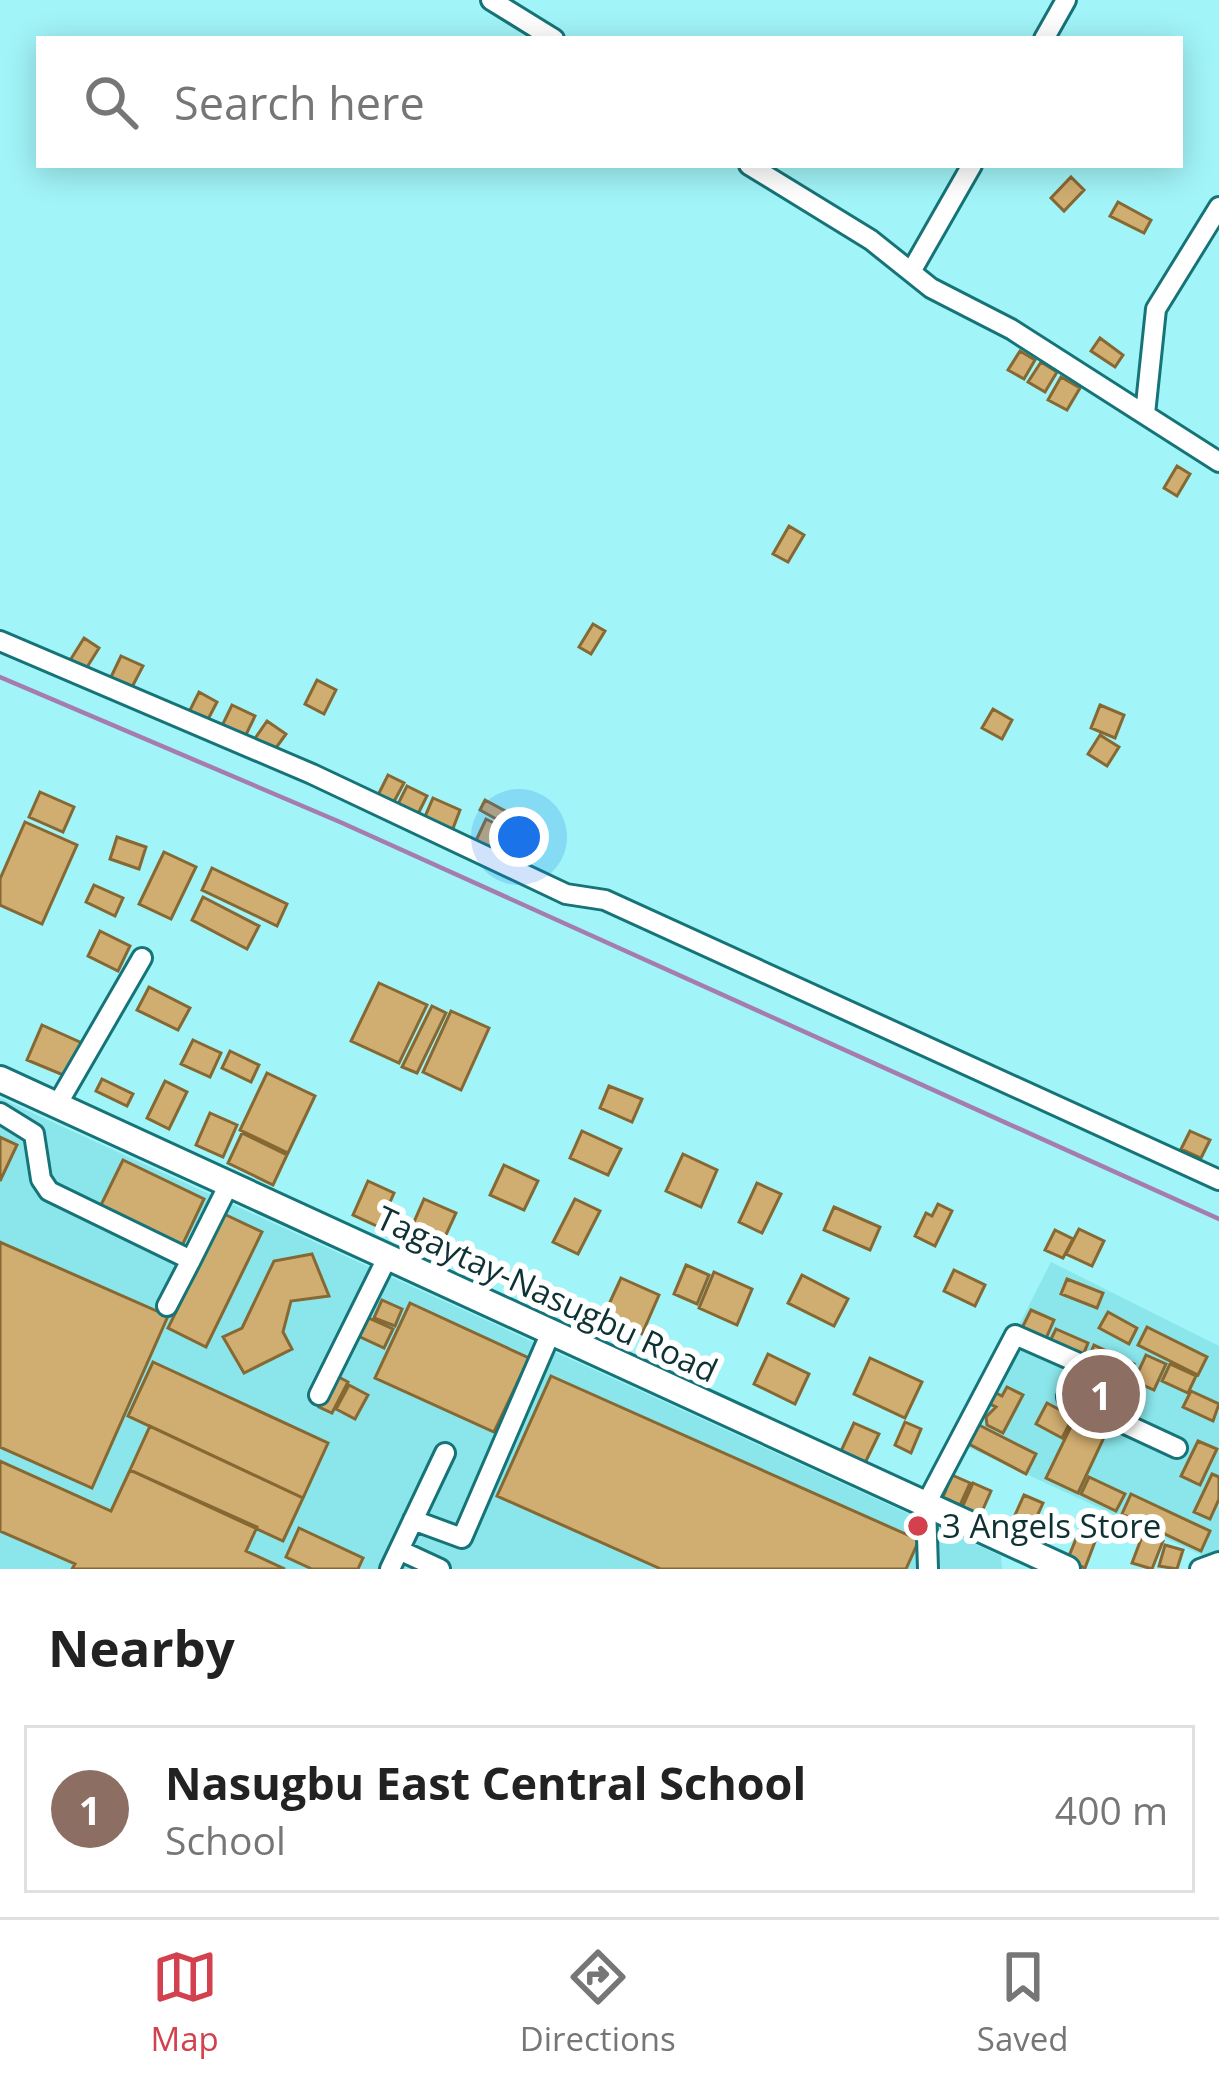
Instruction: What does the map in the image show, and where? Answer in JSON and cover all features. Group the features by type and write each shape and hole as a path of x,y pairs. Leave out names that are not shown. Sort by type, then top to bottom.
{"main road":[{"name":"Tagaytay-Nasugbu Road","path":"0,1079 926,1504 1040,1563 1066,1569"}],"street":[{"path":"491,0 549,36"},
{"path":"1046,36 1066,0"},
{"path":"754,168 912,270 931,288 1011,329 1219,462"},
{"path":"912,270 970,168"},
{"path":"1144,415 1156,309 1219,206"},
{"path":"0,641 312,774 566,894 605,900 1219,1180"},
{"path":"57,1106 142,958"},
{"path":"0,1113 34,1134 41,1179 49,1191 191,1260"},
{"path":"166,1306 229,1184"},
{"path":"319,1395 388,1256"},
{"path":"413,1520 462,1538 551,1332"},
{"path":"928,1569 926,1504 1015,1334 1081,1364 1067,1397 1177,1448"},
{"path":"390,1569 445,1453"},
{"path":"399,1550 440,1569"},
{"path":"1201,1569 1219,1562"}],"shaded area":[{"path":"0,1098 1001,1556 1002,1569 0,1569"},
{"path":"1051,1262 1219,1346 1219,1553 1208,1558 959,1443"}],"building":[{"path":"1071,177 1084,190 1064,211 1051,198"},
{"path":"1118,202 1151,220 1144,233 1110,216"},
{"path":"1100,338 1123,355 1115,367 1091,351"},
{"path":"1020,351 1035,360 1024,379 1008,370"},
{"path":"1041,362 1057,372 1045,392 1028,382"},
{"path":"1061,377 1080,388 1067,410 1048,400"},
{"path":"1177,466 1190,474 1177,496 1164,488"},
{"path":"789,526 804,535 788,562 773,554"},
{"path":"593,624 605,631 591,654 579,647"},
{"path":"84,638 99,648 84,672 69,662"},
{"path":"121,656 143,666 131,689 110,679"},
{"path":"317,680 336,690 324,714 305,704"},
{"path":"199,692 217,702 204,727 186,718"},
{"path":"232,705 255,716 242,743 219,732"},
{"path":"1100,705 1124,715 1115,738 1091,728"},
{"path":"993,709 1012,720 1002,739 982,728"},
{"path":"267,721 286,734 273,752 254,740"},
{"path":"1100,735 1119,747 1107,766 1088,754"},
{"path":"388,775 404,783 390,809 375,801"},
{"path":"407,786 427,796 416,818 396,808"},
{"path":"40,792 74,807 63,832 29,817"},
{"path":"433,798 460,810 452,831 424,819"},
{"path":"485,800 522,820 516,830 480,810"},
{"path":"486,819 514,833 502,860 473,847"},
{"path":"25,822 77,845 42,924 0,905 0,879"},
{"path":"117,837 146,847 139,869 110,859"},
{"path":"164,852 196,867 171,919 139,904"},
{"path":"212,868 287,904 277,926 202,890"},
{"path":"94,885 123,898 115,916 86,902"},
{"path":"203,897 259,926 247,949 192,920"},
{"path":"100,931 130,946 118,971 88,956"},
{"path":"379,983 427,1005 399,1063 351,1041"},
{"path":"149,987 190,1008 178,1030 137,1010"},
{"path":"432,1006 446,1013 417,1073 402,1067"},
{"path":"451,1011 489,1028 461,1090 423,1072"},
{"path":"42,1025 82,1043 68,1077 27,1060"},
{"path":"193,1040 221,1053 210,1077 181,1064"},
{"path":"230,1051 259,1065 251,1082 222,1068"},
{"path":"267,1073 315,1096 288,1153 240,1130"},
{"path":"102,1079 133,1094 127,1106 96,1091"},
{"path":"165,1081 187,1092 169,1129 147,1118"},
{"path":"609,1086 642,1099 632,1122 600,1108"},
{"path":"210,1113 237,1125 223,1157 196,1145"},
{"path":"582,1131 621,1149 608,1175 570,1158"},
{"path":"1190,1131 1210,1140 1201,1158 1181,1149"},
{"path":"242,1133 287,1155 273,1185 228,1163"},
{"path":"0,1137 17,1145 0,1181"},
{"path":"683,1154 717,1170 701,1207 666,1191"},
{"path":"123,1160 204,1199 181,1248 99,1209"},
{"path":"504,1165 538,1181 524,1210 490,1195"},
{"path":"368,1181 394,1193 379,1227 353,1215"},
{"path":"757,1183 781,1194 762,1233 739,1222"},
{"path":"424,1199 456,1213 438,1252 407,1238"},
{"path":"575,1199 600,1211 578,1254 553,1242"},
{"path":"938,1204 952,1211 935,1246 915,1236 926,1213 932,1216"},
{"path":"834,1207 880,1227 870,1250 824,1230"},
{"path":"224,1214 262,1232 206,1347 168,1328"},
{"path":"1079,1229 1104,1241 1092,1266 1066,1254"},
{"path":"1055,1230 1073,1239 1063,1258 1045,1250"},
{"path":"0,1242 168,1316 92,1488 0,1447"},
{"path":"312,1254 329,1296 291,1301 283,1332 292,1349 244,1373 223,1337 242,1328 274,1261"},
{"path":"686,1265 709,1275 697,1304 674,1294"},
{"path":"954,1270 985,1285 975,1306 944,1291"},
{"path":"714,1272 752,1289 737,1325 699,1308"},
{"path":"802,1275 848,1299 834,1326 788,1303"},
{"path":"621,1278 659,1295 642,1334 603,1317"},
{"path":"1067,1279 1103,1293 1097,1308 1061,1294"},
{"path":"382,1300 402,1309 395,1326 374,1318"},
{"path":"410,1303 529,1358 494,1432 375,1378"},
{"path":"1031,1310 1054,1320 1044,1343 1020,1332"},
{"path":"1108,1312 1137,1328 1129,1344 1099,1328"},
{"path":"364,1316 393,1329 384,1348 356,1335"},
{"path":"1147,1327 1207,1357 1198,1375 1138,1345"},
{"path":"1056,1329 1088,1343 1081,1360 1048,1345"},
{"path":"1094,1345 1134,1364 1124,1385 1085,1367"},
{"path":"768,1354 809,1374 795,1404 754,1384"},
{"path":"1146,1355 1166,1364 1154,1390 1134,1381"},
{"path":"870,1358 922,1382 905,1418 854,1394"},
{"path":"153,1362 328,1443 303,1498 128,1416"},
{"path":"1170,1364 1196,1376 1188,1393 1162,1381"},
{"path":"335,1375 348,1382 332,1413 319,1407"},
{"path":"551,1376 919,1540 906,1569 661,1569 497,1496"},
{"path":"349,1385 368,1395 355,1419 336,1409"},
{"path":"1007,1387 1023,1395 1003,1433 987,1425 986,1417 996,1407 990,1404 996,1393 1002,1396"},
{"path":"1191,1391 1219,1404 1213,1421 1183,1407"},
{"path":"1047,1403 1073,1417 1062,1438 1036,1424"},
{"path":"1076,1416 1107,1431 1078,1493 1046,1478"},
{"path":"905,1422 921,1429 911,1453 895,1445"},
{"path":"854,1423 879,1434 865,1463 841,1451"},
{"path":"979,1425 1036,1454 1026,1474 969,1444"},
{"path":"150,1426 303,1498 283,1541 130,1470"},
{"path":"1198,1441 1217,1449 1200,1485 1181,1476"},
{"path":"0,1461 111,1511 130,1470 257,1527 246,1551 285,1569 72,1569 75,1564 0,1531"},
{"path":"1212,1474 1219,1477 1219,1499 1210,1519 1194,1512"},
{"path":"952,1475 970,1483 960,1505 943,1497"},
{"path":"1089,1477 1125,1494 1116,1511 1081,1494"},
{"path":"973,1483 991,1491 980,1516 962,1508"},
{"path":"1131,1494 1210,1531 1201,1551 1122,1514"},
{"path":"1024,1495 1043,1503 1029,1534 1010,1526"},
{"path":"1082,1524 1099,1531 1085,1568 1067,1561"},
{"path":"299,1528 363,1558 358,1569 312,1569 286,1557"},
{"path":"1143,1534 1163,1541 1152,1569 1132,1563"},
{"path":"1165,1545 1183,1550 1177,1569 1159,1566"}],"waterway":[{"path":"0,677 340,822 1219,1219"}],"place":[{"name":"Nasugbu East Central School","path":"1101,1394"},
{"name":"3 Angels Store","path":"918,1526"}]}
